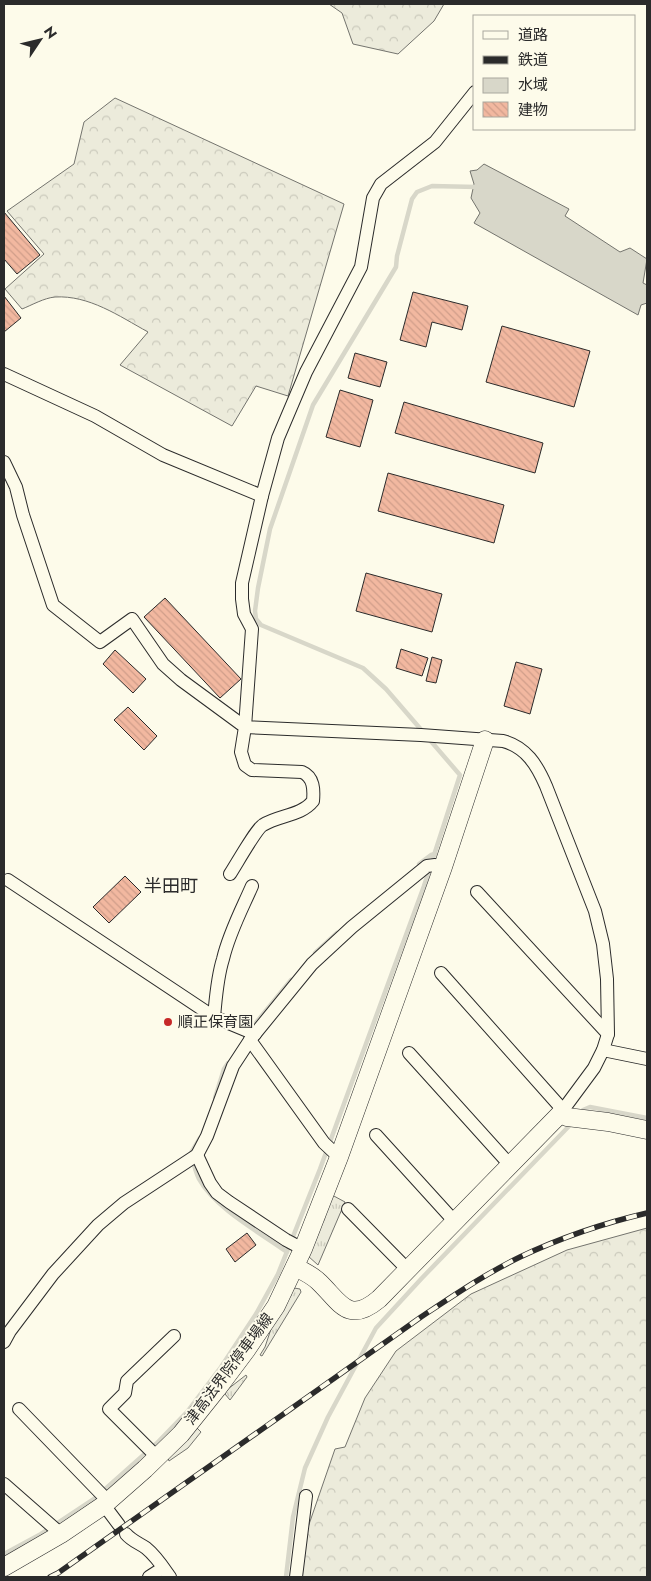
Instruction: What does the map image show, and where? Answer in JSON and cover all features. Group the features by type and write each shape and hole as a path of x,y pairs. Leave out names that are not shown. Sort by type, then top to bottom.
{"main road":[{"name":"津高法界院停車場線","path":"4,1567 56,1529 104,1498 152,1453 181,1434 247,1349 276,1306 295,1267 295,1245 435,866 485,740"},
{"path":"295,1267 318,1281 343,1307 357,1311 372,1305 510,1166 568,1115 647,1130"}],"street":[{"path":"230,874 261,825 303,810 313,801 311,780 306,773 252,770 245,764 241,752 245,727 252,629 244,614 242,583 262,496 281,430 306,372 361,267 373,198 381,184 435,142 473,94"},
{"path":"4,374 94,416 163,455 262,496"},
{"path":"4,462 16,487 23,515 53,606 100,642 132,619 163,664 181,680 245,727 485,740 513,744 529,756 538,768 546,786 595,911 603,944 607,979 608,1034 603,1050 568,1115 441,973"},
{"path":"4,1342 52,1274 98,1225 124,1203 194,1158 233,1066 251,1034 312,964 324,951 435,866"},
{"path":"8,880 214,1017 251,1034 331,1150"},
{"path":"214,1017 218,978 223,958 252,886"},
{"path":"477,892 608,1034"},
{"path":"603,1050 647,1059"},
{"path":"409,1053 510,1166"},
{"path":"376,1135 455,1222"},
{"path":"194,1158 218,1193 295,1245"},
{"path":"348,1209 408,1270"},
{"path":"152,1453 109,1409 125,1393 127,1381 174,1336"},
{"path":"19,1409 104,1498 122,1530 132,1541 144,1546 154,1555 167,1573 149,1577"},
{"path":"4,1484 56,1529"},
{"path":"296,1577 306,1496"}],"green space":[{"path":"329,4 444,4 434,21 398,54 353,44 342,13"},
{"path":"115,98 344,204 288,396 256,386 232,426 120,365 148,332 115,313 80,299 55,297 42,300 22,309 5,289 44,254 7,211 74,164 84,122"},
{"path":"332,1195 345,1202 318,1265 308,1256"},
{"path":"647,1228 647,1577 301,1577 305,1536 335,1449 345,1447 365,1398 396,1351 471,1294 567,1250"},
{"path":"294,1288 300,1289 301,1292 262,1356 260,1355 265,1347 272,1326"},
{"path":"246,1375 247,1377 230,1400 225,1394 228,1389"},
{"path":"197,1428 201,1432 188,1448 169,1461 168,1458"}],"water":[{"path":"484,164 569,209 565,216 620,252 630,248 647,259 643,283 647,285 647,303 641,305 638,315 474,223 480,213 471,198 474,184 470,171 477,170"}],"building":[{"path":"4,212 40,255 17,274 4,259"},
{"path":"413,292 468,306 462,330 432,322 426,347 400,340"},
{"path":"4,296 21,318 4,332"},
{"path":"502,326 590,351 574,407 486,382"},
{"path":"355,353 387,362 380,387 348,378"},
{"path":"340,390 373,400 360,447 326,437"},
{"path":"404,402 543,443 535,473 395,433"},
{"path":"388,473 504,505 494,543 378,511"},
{"path":"366,573 442,594 432,632 356,611"},
{"path":"165,598 241,679 220,698 144,617"},
{"path":"401,649 428,658 422,676 396,668"},
{"path":"115,650 146,679 133,693 103,664"},
{"path":"432,657 442,660 436,683 426,681"},
{"path":"516,662 542,669 530,714 504,706"},
{"path":"128,707 157,736 144,750 114,720"},
{"path":"125,876 141,892 109,923 93,907"},
{"path":"247,1233 256,1245 235,1262 226,1249"}],"waterway":[{"path":"424,733 386,689 363,668 261,625 256,619 255,611 270,529 313,405 396,267 397,256 412,199 417,192 432,186 477,187"},
{"path":"4,1554 41,1534 94,1499 157,1443 187,1412 221,1367 256,1314 278,1274 320,1169 424,886 460,775 429,739"},
{"path":"419,864 435,854"},
{"path":"315,953 337,933"},
{"path":"250,1030 291,980"},
{"path":"215,1098 224,1069 228,1063"},
{"path":"579,1114 590,1107 647,1118"},
{"path":"286,1577 293,1517 305,1468 328,1417 376,1328 573,1122"},
{"path":"200,1138 191,1153 199,1179 206,1190 226,1210 287,1252"}],"railway":[{"path":"50,1577 457,1293 520,1257 566,1237 647,1213"}],"place":[{"name":"順正保育園","path":"168,1022"}],"district":[{"name":"半田町","path":"171,886"}]}
